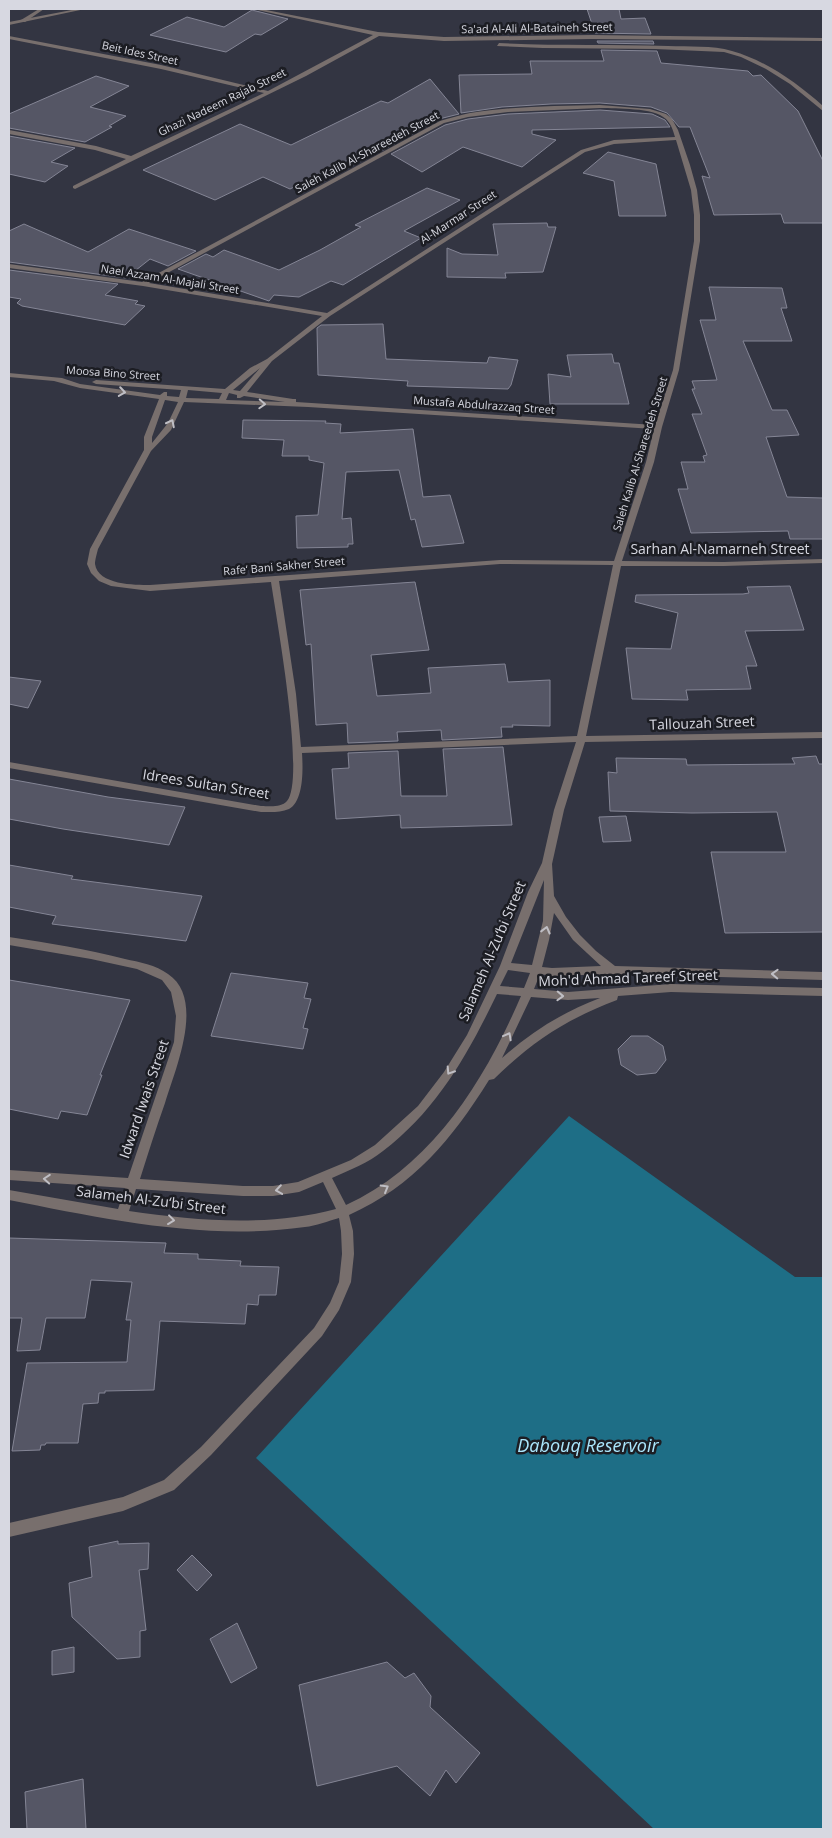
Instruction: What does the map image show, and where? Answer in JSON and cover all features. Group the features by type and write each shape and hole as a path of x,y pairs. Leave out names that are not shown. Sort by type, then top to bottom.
{"street":[{"path":"9,38 23,21 42,9"},
{"path":"9,24 83,9"},
{"name":"Sa'ad Al-Ali Al-Bataineh Street","path":"255,9 378,34 444,40 601,37 823,40"},
{"name":"Ghazi Nadeem Rajab Street","path":"75,187 378,34"},
{"name":"Beit Ides Street","path":"9,38 153,66 266,92"},
{"path":"444,40 502,46 716,49 743,56 756,62 808,95 823,109"},
{"name":"Saleh Kalib Al-Shareedeh Street","path":"143,284 442,122 504,111 637,108 665,115 672,124 678,138 694,183 698,221 695,264 676,370 658,427 650,462 618,562"},
{"path":"9,132 89,146 130,158"},
{"name":"Al-Marmar Street","path":"221,402 226,391 252,369 270,360 328,315 583,152 614,142 678,138"},
{"name":"Nael Azzam Al-Majali Street","path":"9,266 143,284 328,315"},
{"name":"Al-Marmar Street","path":"234,403 270,360"},
{"name":"Moosa Bino Street","path":"9,376 167,388"},
{"name":"Moosa Bino Street","path":"57,380 161,398"},
{"name":"Mustafa Abdulrazzaq Street","path":"167,388 243,393 286,399 308,405"},
{"name":"Rafe‘ Bani Sakher Street","path":"148,450 148,437 161,398 167,388"},
{"name":"Rafe‘ Bani Sakher Street","path":"185,389 171,426 161,440 148,450 94,549 91,564 95,573 111,584 136,588 178,587 274,578 500,562 618,562"},
{"name":"Mustafa Abdulrazzaq Street","path":"161,398 234,403 308,405 658,427"},
{"name":"Sarhan Al-Namarneh Street","path":"618,562 724,564 823,561"},
{"name":"Salameh Al-Zu‘bi Street","path":"9,1176 273,1191 299,1186 326,1177 355,1163 379,1148 422,1109 448,1075 472,1037 505,966 533,892 547,863 559,810 581,740 618,562"},
{"name":"Idrees Sultan Street","path":"9,765 241,806 276,809 285,807 292,801 296,792 297,750 285,640 274,578"},
{"name":"Tallouzah Street","path":"297,750 524,740 823,735"},
{"name":"Salameh Al-Zu‘bi Street","path":"9,1195 122,1215 193,1223 260,1226 292,1224 343,1212 391,1186 410,1172 454,1122 499,1052 528,994 536,971 548,921 550,897 547,863"},
{"path":"550,897 564,923 577,940 613,970"},
{"name":"Idward Iwais Street","path":"9,941 134,965 166,978 178,994 183,1016 179,1042 122,1215"},
{"name":"Moh'd Ahmad Tareef Street","path":"505,966 536,971 613,970 823,976"},
{"name":"Moh'd Ahmad Tareef Street","path":"494,990 568,996 671,988 823,992"},
{"path":"478,1087 529,1039 549,1025 623,993"},
{"path":"9,1530 123,1504 169,1485 206,1451 318,1332 335,1306 345,1282 347,1264 347,1231 343,1212 326,1177"}],"water":[{"name":"Dabouq Reservoir","path":"569,1116 795,1277 823,1277 823,1829 654,1829 256,1458"}],"building":[{"path":"587,9 619,9 621,19 645,18 651,34 595,33"},
{"path":"252,10 288,19 261,35 255,34 226,52 150,35 187,17 224,27"},
{"path":"597,41 653,41 654,44 598,43"},
{"path":"601,50 657,51 661,63 748,71 753,76 761,75 798,111 823,161 823,223 784,223 781,214 714,215 702,176 710,178 690,127 679,127 667,113 651,107 600,103 551,104 502,107 461,113 459,75 532,74 530,61 604,61"},
{"path":"96,76 129,86 90,107 126,116 109,126 112,127 85,142 9,128 9,114"},
{"path":"430,79 459,114 439,119 383,150 376,146 290,189 263,177 215,200 143,170 240,124 291,145 381,101 388,103"},
{"path":"600,110 652,114 665,120 670,127 532,130 532,134 556,140 522,167 463,147 422,172 391,154 445,125 468,119 508,114"},
{"path":"9,136 75,148 51,162 68,166 45,182 9,174"},
{"path":"608,152 656,164 666,216 619,216 614,181 583,173"},
{"path":"427,188 460,200 404,231 421,238 343,285 331,281 299,297 274,295 269,301 178,269 206,254 213,257 224,250 279,270 361,227 355,225"},
{"path":"547,223 548,227 556,227 543,272 505,273 506,278 447,277 447,248 462,254 498,255 493,224"},
{"path":"24,224 88,252 129,229 196,251 168,266 150,259 126,278 9,262 9,231"},
{"path":"9,270 118,284 105,295 138,301 135,304 145,306 125,325 22,306 17,303 21,299 9,297"},
{"path":"709,287 782,288 787,308 781,308 792,341 743,341 772,410 787,410 799,435 766,437 787,497 823,498 823,539 790,539 788,531 691,533 678,489 688,489 681,462 705,462 703,456 707,455 692,414 702,414 692,389 695,389 692,381 717,380 700,320 716,320"},
{"path":"383,324 386,359 487,363 489,357 518,360 511,385 508,389 407,386 408,381 318,375 317,328 321,325"},
{"path":"612,354 614,363 619,363 629,404 550,404 548,374 571,377 567,355"},
{"path":"243,420 326,421 325,423 341,424 340,433 413,429 423,497 450,495 464,543 422,547 415,519 411,520 399,470 346,472 342,519 351,518 353,544 348,544 348,547 297,548 296,516 318,515 324,463 309,460 309,456 282,456 284,440 242,438"},
{"path":"415,582 429,650 371,655 377,696 431,693 428,668 505,664 508,682 550,680 550,726 512,725 513,727 501,727 502,737 442,740 441,730 397,732 398,741 348,743 347,723 316,725 311,644 306,645 300,590"},
{"path":"790,586 804,630 745,631 757,666 746,666 751,689 686,690 688,700 632,699 626,648 671,649 678,613 635,602 636,595 743,594 749,593 747,587"},
{"path":"9,677 41,681 28,708 9,704"},
{"path":"503,747 512,825 401,828 400,815 336,819 332,769 349,768 348,753 398,751 401,796 447,796 443,749"},
{"path":"816,756 819,764 823,764 823,932 725,933 711,852 786,852 777,812 692,813 610,811 608,772 617,773 616,758 686,759 687,765 795,764 792,758"},
{"path":"9,779 108,797 185,807 169,845 63,829 9,819"},
{"path":"626,816 631,841 603,842 599,817"},
{"path":"9,865 73,876 71,879 202,896 186,941 52,924 56,916 9,907"},
{"path":"231,973 308,983 304,998 311,999 303,1028 308,1029 303,1049 211,1036"},
{"path":"9,980 130,1000 100,1075 102,1075 87,1115 61,1111 58,1119 9,1109"},
{"path":"631,1036 648,1036 663,1046 666,1060 656,1073 637,1075 621,1065 618,1049"},
{"path":"9,1238 166,1243 164,1253 198,1254 198,1259 241,1261 240,1266 279,1267 276,1295 259,1295 258,1305 247,1304 245,1324 160,1321 154,1390 105,1391 105,1393 99,1393 98,1403 83,1404 78,1443 46,1443 41,1445 40,1450 12,1451 27,1363 127,1362 131,1320 126,1320 132,1282 91,1280 85,1318 46,1318 40,1350 17,1351 22,1318 9,1318"},
{"path":"118,1541 118,1544 149,1543 148,1569 139,1570 146,1630 140,1631 140,1657 117,1659 72,1617 69,1583 92,1577 89,1547"},
{"path":"192,1555 212,1575 197,1591 177,1570"},
{"path":"237,1623 257,1668 231,1683 210,1639"},
{"path":"74,1647 74,1672 52,1675 52,1651"},
{"path":"387,1662 405,1678 414,1673 431,1696 430,1707 480,1753 456,1783 446,1770 430,1796 397,1766 317,1786 299,1685"},
{"path":"83,1779 86,1829 27,1829 25,1792"}]}
